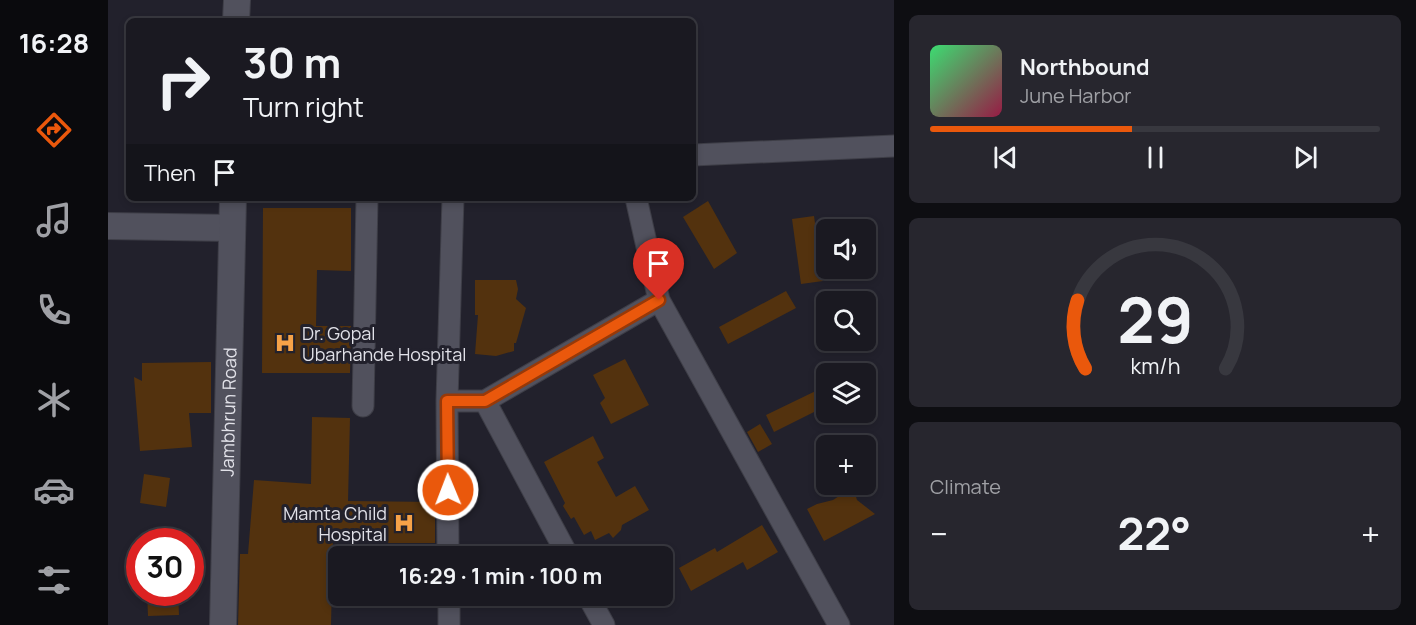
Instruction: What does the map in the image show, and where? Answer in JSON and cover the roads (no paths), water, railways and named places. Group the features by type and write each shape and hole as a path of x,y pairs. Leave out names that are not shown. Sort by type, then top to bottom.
{"street":[{"path":"236,18 237,0"},
{"path":"696,155 894,146"},
{"name":"Jambhrun Road","path":"223,625 232,201"},
{"path":"363,406 367,201"},
{"path":"448,546 447,401 453,201"},
{"path":"637,201 659,300 839,625"},
{"path":"108,226 232,228"},
{"path":"447,401 485,401 659,300"},
{"path":"485,401 563,546"},
{"path":"449,606 449,625"},
{"path":"594,606 604,625"}],"place":[{"name":"Dr. Gopal Ubarhande Hospital","path":"285,343"},
{"name":"Mamta Child Hospital","path":"404,523"}]}
